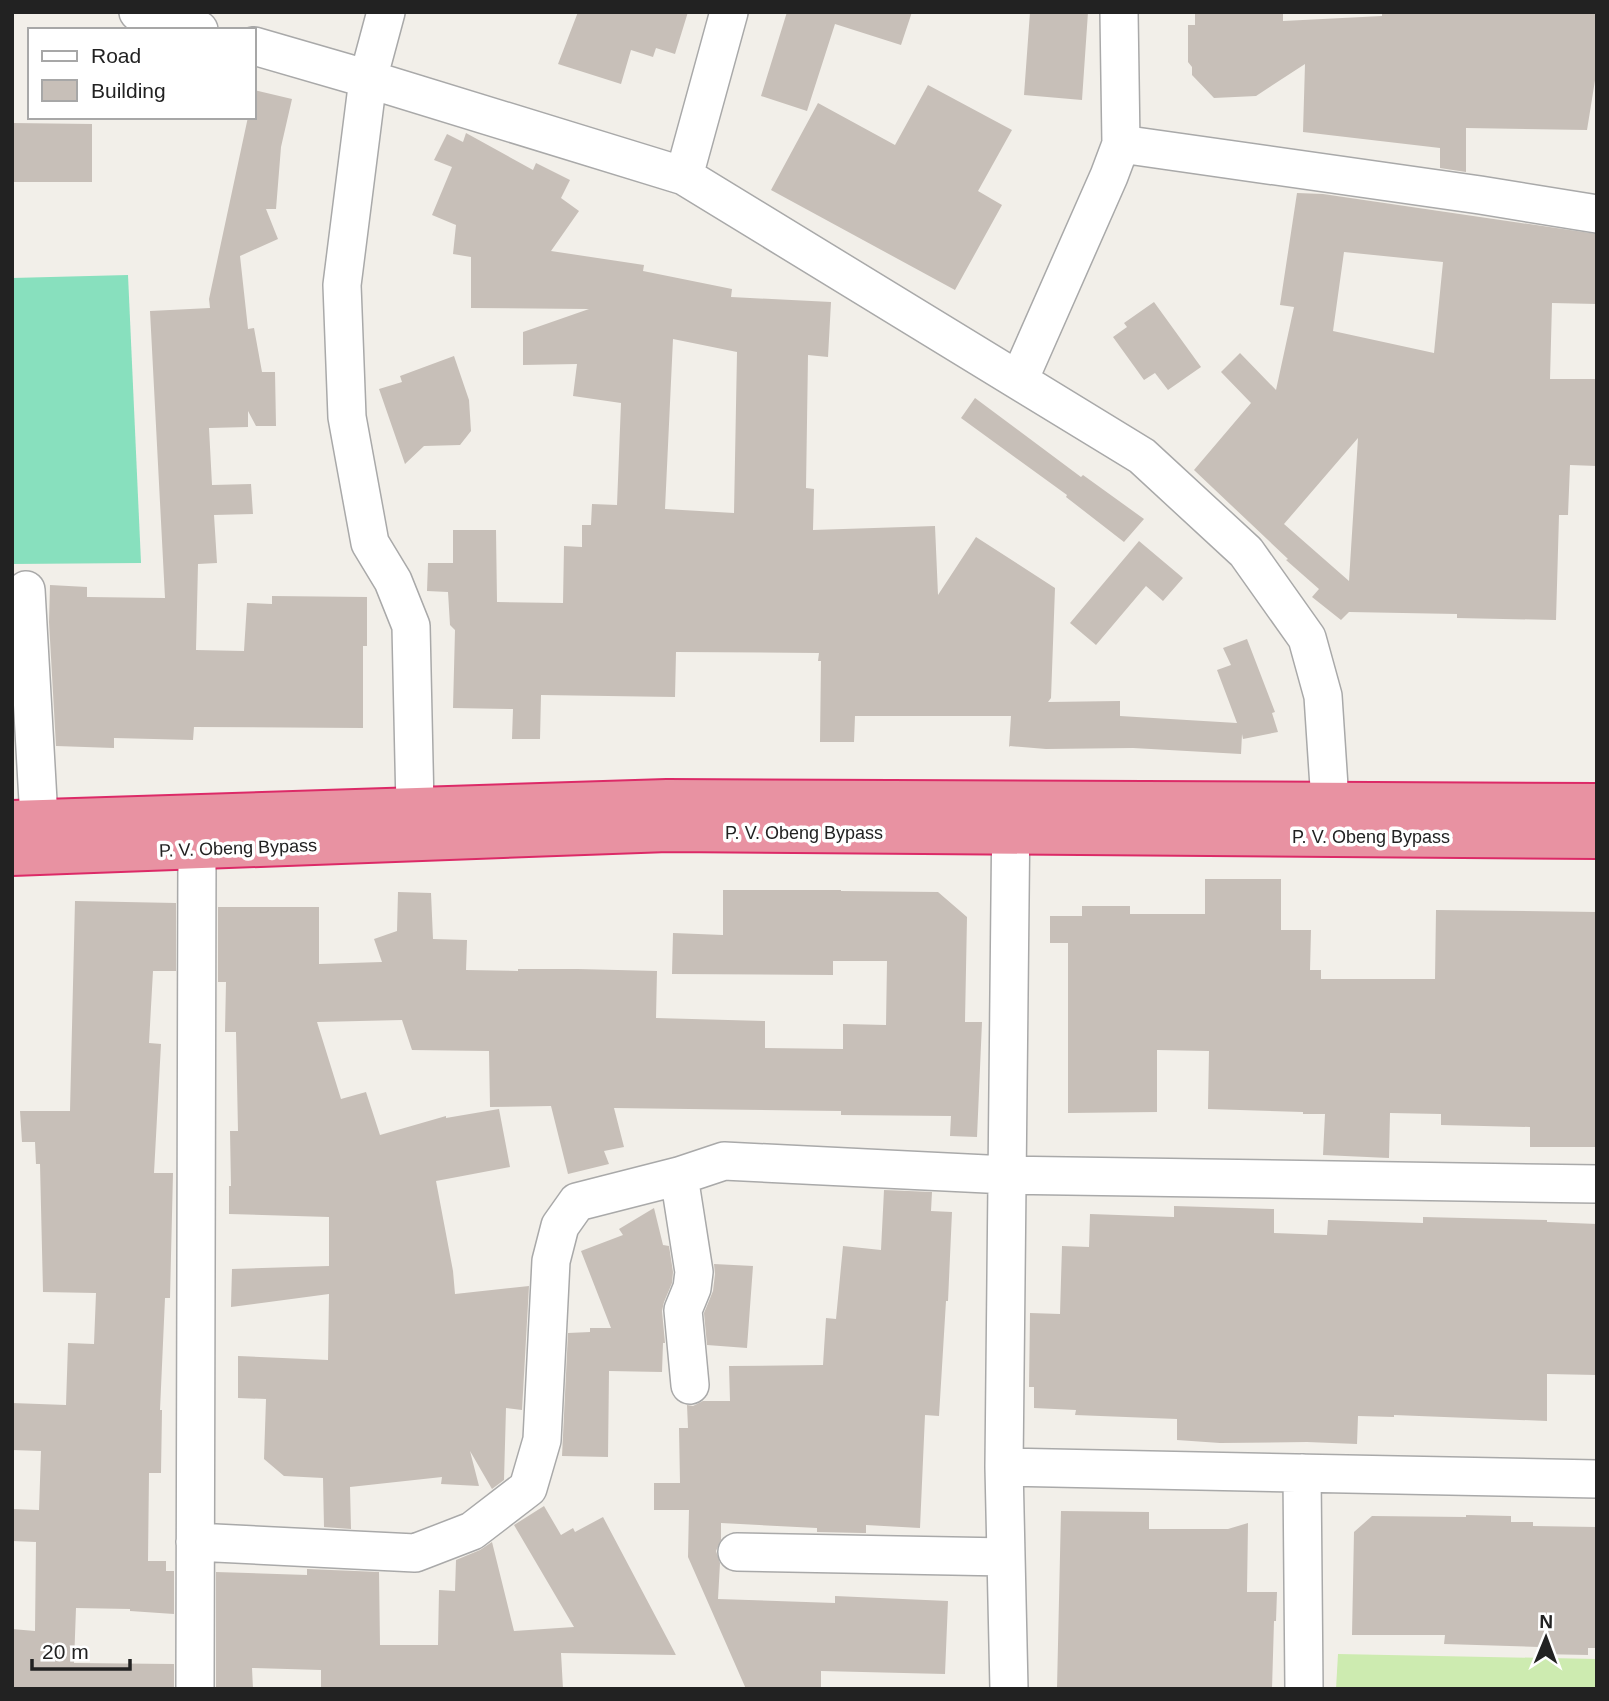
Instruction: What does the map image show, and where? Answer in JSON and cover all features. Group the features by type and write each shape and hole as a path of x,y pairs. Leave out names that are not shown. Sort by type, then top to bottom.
{"highway":[{"name":"P. V. Obeng Bypass","path":"26,819 667,799 1011,817 1597,839"},
{"name":"P. V. Obeng Bypass","path":"12,856 668,832 1330,802 1597,803"}],"street":[{"path":"138,12 192,28"},
{"path":"386,12 368,79 342,285 346,417 370,543 393,580 411,626 415,807"},
{"path":"684,176 729,12"},
{"path":"1018,380 1121,144 1119,12"},
{"path":"256,47 684,176 1142,456 1246,552 1307,638 1323,696 1330,802"},
{"path":"1121,144 1597,214"},
{"path":"26,590 26,819"},
{"path":"1009,1689 1004,1467 1011,817"},
{"path":"195,1689 197,849"},
{"path":"195,1542 415,1553 472,1531 528,1488 542,1440 551,1261 560,1226 577,1202 679,1176 724,1161 1007,1175 1597,1184"},
{"path":"679,1176 694,1272 692,1288 683,1310 690,1385"},
{"path":"1004,1467 1597,1479"},
{"path":"1302,1472 1304,1689"},
{"path":"737,1552 1006,1557"}],"green space":[{"path":"128,275 141,563 12,564 12,278"},
{"path":"1338,1654 1597,1659 1597,1689 1336,1689"}],"building":[{"path":"578,12 688,12 675,54 656,48 653,57 631,50 621,84 558,64"},
{"path":"787,12 912,12 901,45 835,24 807,111 761,96"},
{"path":"1030,12 1088,12 1082,100 1024,95"},
{"path":"1195,12 1283,12 1283,21 1382,16 1382,12 1597,12 1597,68 1587,130 1466,128 1466,172 1440,168 1440,148 1303,132 1305,64 1256,96 1214,98 1192,75 1192,67 1188,62 1188,25 1195,25"},
{"path":"928,85 1012,130 978,191 1002,205 955,290 771,190 818,103 895,145"},
{"path":"256,90 292,99 281,147 276,209 266,209 278,239 240,256 248,329 254,328 262,372 275,372 276,426 256,426 248,411 248,427 209,428 212,485 251,484 253,514 214,515 217,563 198,564 196,650 244,651 247,603 272,604 272,596 367,597 367,646 363,646 363,728 194,727 193,740 114,738 114,748 56,746 49,622 50,585 87,587 87,597 165,598 150,311 210,308 209,299 248,119 256,119"},
{"path":"12,123 92,124 92,182 12,182"},
{"path":"466,133 533,170 536,163 570,180 561,198 579,211 551,251 644,265 643,271 732,289 731,297 831,302 828,357 808,355 806,488 814,489 813,530 935,526 938,595 976,537 1055,588 1051,698 1048,702 1120,701 1120,716 1237,723 1217,670 1231,665 1223,648 1247,639 1275,712 1272,713 1278,732 1243,739 1242,734 1241,754 1133,748 1046,749 1009,747 1011,716 855,716 854,742 820,742 819,653 676,652 675,697 541,695 540,739 512,739 513,709 453,708 455,630 450,625 448,592 427,591 428,563 453,563 453,530 496,530 497,602 563,603 564,546 582,547 582,525 591,525 592,504 617,505 621,403 573,396 577,364 523,365 523,332 589,309 471,308 471,257 453,254 456,225 432,215 452,167 434,160 447,134 463,142","holes":["673,339 737,352 734,513 665,509"]},
{"path":"1297,193 1323,194 1597,234 1597,304 1552,303 1550,379 1597,379 1597,466 1570,465 1568,515 1559,515 1556,620 1457,618 1457,614 1349,612 1341,620 1312,597 1319,589 1194,470 1251,403 1221,372 1240,353 1276,390 1294,307 1280,305","holes":["1344,252 1443,262 1434,353 1333,331","1358,438 1349,581 1284,524"]},
{"path":"1154,302 1201,367 1168,390 1155,373 1144,380 1113,337 1127,327 1124,323"},
{"path":"454,356 469,400 471,431 460,445 424,446 405,464 379,389 402,382 400,376"},
{"path":"975,398 1081,477 1083,475 1144,519 1124,542 1066,497 1067,495 961,418"},
{"path":"1139,541 1183,578 1163,601 1146,586 1096,645 1070,623"},
{"path":"1205,879 1281,879 1281,930 1311,930 1310,970 1321,970 1321,979 1435,979 1436,910 1597,912 1597,1147 1530,1147 1530,1127 1441,1125 1441,1114 1390,1113 1389,1158 1323,1155 1325,1114 1208,1109 1209,1051 1157,1050 1157,1112 1068,1113 1068,943 1050,943 1050,916 1082,916 1082,906 1130,906 1130,914 1205,914"},
{"path":"723,890 938,892 967,917 965,1022 982,1022 977,1137 950,1136 951,1116 841,1115 841,1111 614,1108 624,1147 604,1151 609,1164 568,1174 551,1106 490,1107 489,1051 412,1050 402,1020 317,1022 341,1099 366,1092 380,1135 446,1116 499,1109 510,1167 436,1181 455,1294 529,1286 522,1410 506,1408 504,1480 492,1489 470,1451 479,1486 441,1484 442,1477 350,1487 351,1529 324,1527 323,1478 284,1476 264,1459 266,1399 238,1398 238,1356 328,1360 329,1294 231,1307 232,1269 329,1266 329,1217 229,1214 230,1131 238,1131 236,1032 225,1032 226,982 218,982 218,907 319,907 319,964 382,962 374,939 397,931 398,892 431,893 433,939 467,940 466,970 657,971 656,1018 765,1021 765,1048 843,1049 843,1024 886,1025 887,961 833,961 833,975 672,974 673,933 723,935"},
{"path":"75,901 176,903 176,971 153,971 149,1043 161,1044 154,1173 173,1173 170,1298 165,1298 160,1410 161,1473 149,1473 148,1561 166,1561 166,1571 174,1571 174,1614 130,1609 76,1608 74,1663 174,1664 174,1689 12,1689 12,1629 35,1631 36,1542 12,1541 12,1509 39,1510 41,1451 12,1450 12,1403 66,1405 68,1343 94,1344 96,1293 43,1292 40,1164 36,1164 35,1142 22,1142 20,1111 70,1111"},
{"path":"884,1190 932,1192 931,1211 952,1212 939,1416 925,1415 920,1528 866,1525 866,1533 817,1532 817,1528 721,1523 721,1540 716,1551 720,1563 718,1599 835,1603 835,1596 948,1601 945,1674 821,1671 821,1689 746,1689 688,1557 689,1510 654,1510 654,1483 680,1483 679,1428 688,1428 687,1405 693,1406 703,1401 730,1401 729,1366 823,1365 826,1318 836,1319 843,1246 881,1250"},
{"path":"1174,1206 1274,1209 1274,1233 1327,1235 1328,1220 1423,1223 1423,1217 1597,1224 1597,1375 1547,1374 1547,1421 1358,1416 1357,1444 1177,1440 1177,1419 1075,1415 1076,1410 1034,1408 1034,1387 1029,1387 1030,1313 1060,1314 1062,1246 1089,1247 1090,1214 1174,1217"},
{"path":"654,1208 663,1245 669,1246 673,1272 662,1311 665,1343 662,1372 609,1371 608,1457 562,1456 568,1333 590,1332 590,1328 611,1328 581,1251 623,1235 619,1229"},
{"path":"714,1264 753,1266 747,1348 707,1345 704,1313 713,1291"},
{"path":"544,1506 561,1535 573,1528 575,1532 603,1517 676,1655 561,1653 563,1689 321,1689 321,1670 252,1668 253,1689 216,1689 216,1572 307,1575 307,1569 379,1572 380,1645 438,1645 439,1590 455,1591 456,1560 492,1542 514,1631 574,1627 514,1525"},
{"path":"1061,1511 1149,1512 1149,1529 1228,1529 1248,1523 1247,1592 1277,1592 1272,1689 1057,1689"},
{"path":"1372,1516 1511,1516 1511,1522 1533,1522 1533,1526 1597,1527 1597,1648 1588,1648 1588,1655 1539,1654 1539,1647 1444,1644 1445,1635 1352,1635 1354,1532"}]}
